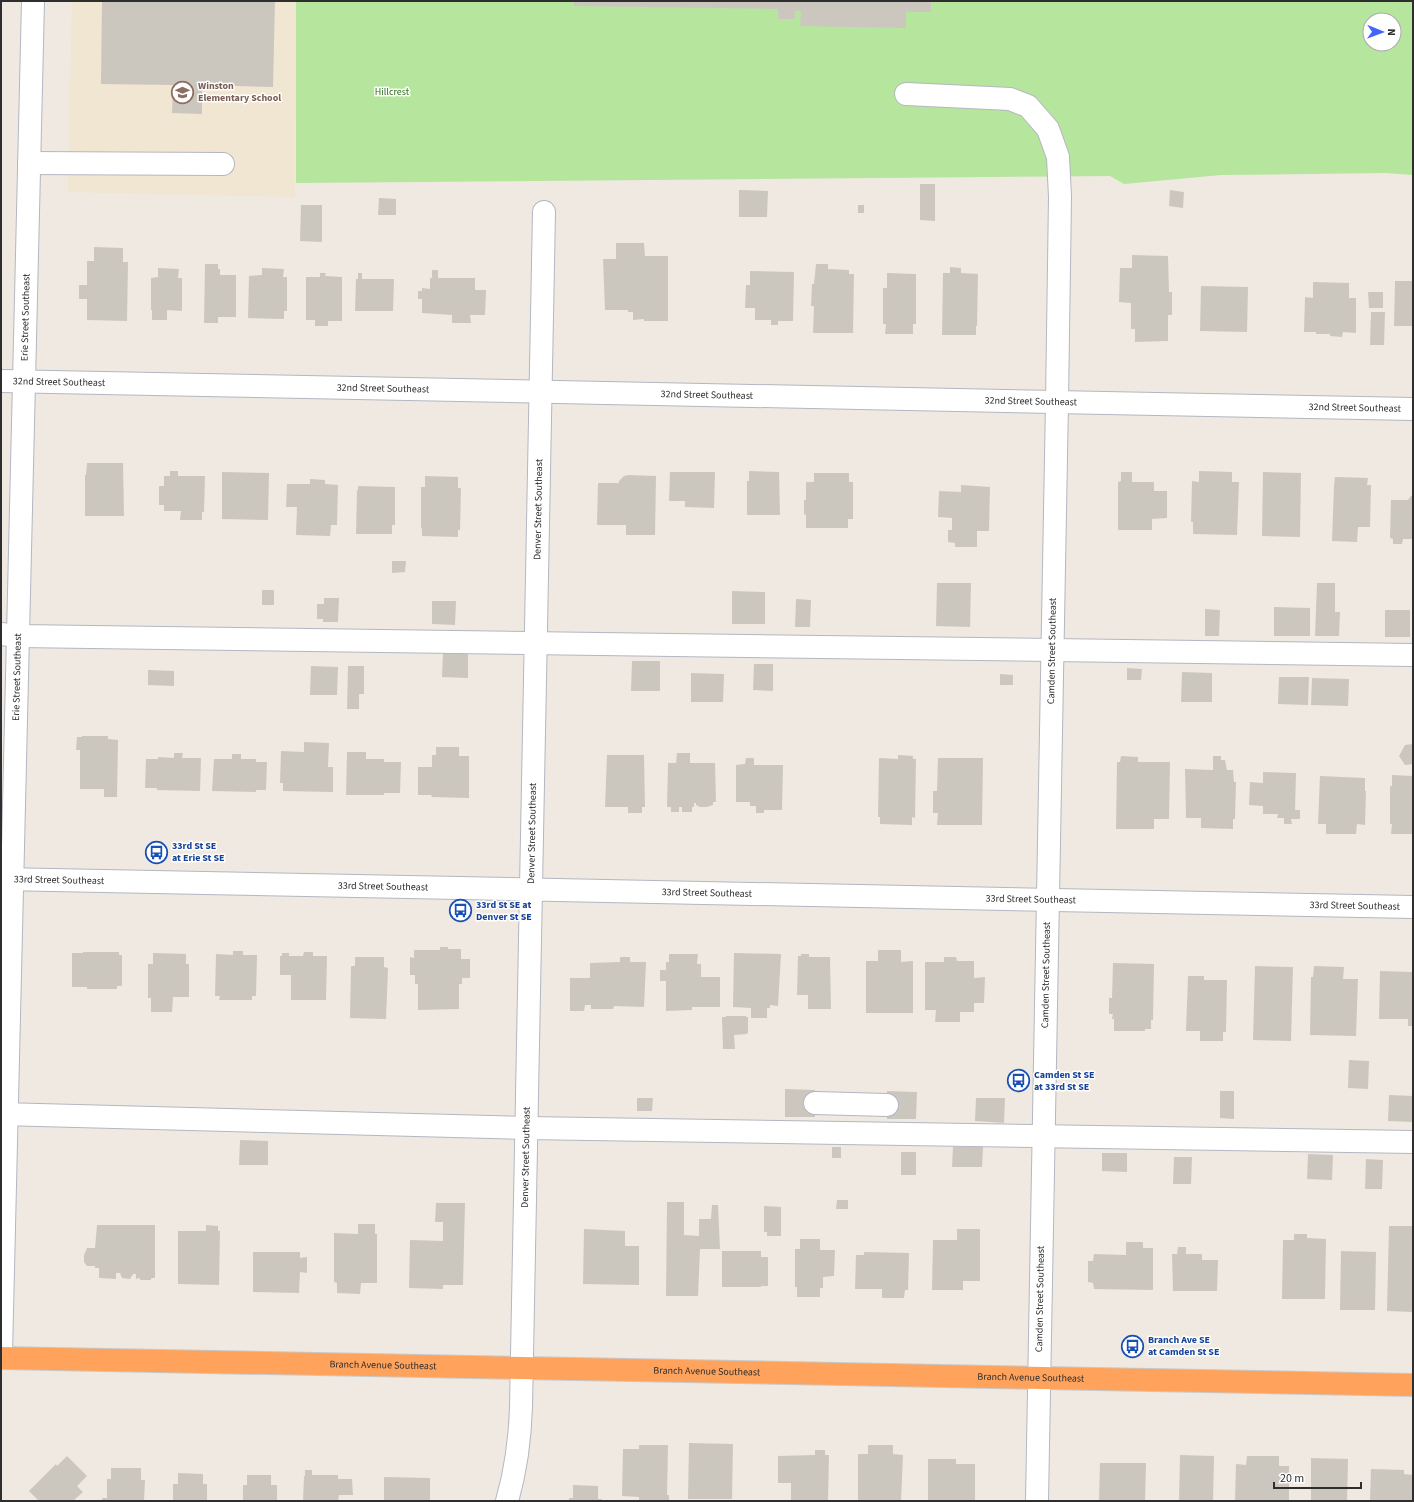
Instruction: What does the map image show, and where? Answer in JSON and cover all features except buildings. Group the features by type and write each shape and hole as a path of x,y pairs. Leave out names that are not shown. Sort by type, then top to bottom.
{"highway":[{"name":"Branch Avenue Southeast","path":"1,1358 1413,1385"}],"street":[{"name":"Erie Street Southeast","path":"1,1354 9,635 24,381 33,1"},
{"name":"Camden Street Southeast","path":"906,94 1010,99 1028,106 1048,129 1058,157 1060,197 1057,402 1037,1501"},
{"path":"29,163 223,164"},
{"name":"Denver Street Southeast","path":"507,1501 515,1470 520,1435 522,1368 544,212"},
{"name":"32nd Street Southeast","path":"1,381 1413,408"},
{"path":"9,635 1413,655"},
{"name":"33rd Street Southeast","path":"7,879 1413,907"},
{"path":"815,1103 887,1105"},
{"path":"851,1104 851,1134"},
{"path":"4,1115 527,1128 1413,1142"}],"shaded area":[{"name":"Winston Elementary School","path":"72,1 296,1 295,197 68,192"}],"green space":[{"name":"Hillcrest","path":"296,1 1413,1 1413,175 1386,173 1221,175 1124,184 1110,176 296,183"}],"place":[{"name":"Winston Elementary School","path":"183,92"},
{"name":"33rd St SE at Erie St SE","path":"157,852"},
{"name":"33rd St SE at Denver St SE","path":"460,911"},
{"name":"Camden St SE at 33rd St SE","path":"1019,1081"},
{"name":"Branch Ave SE at Camden St SE","path":"1132,1346"}]}
